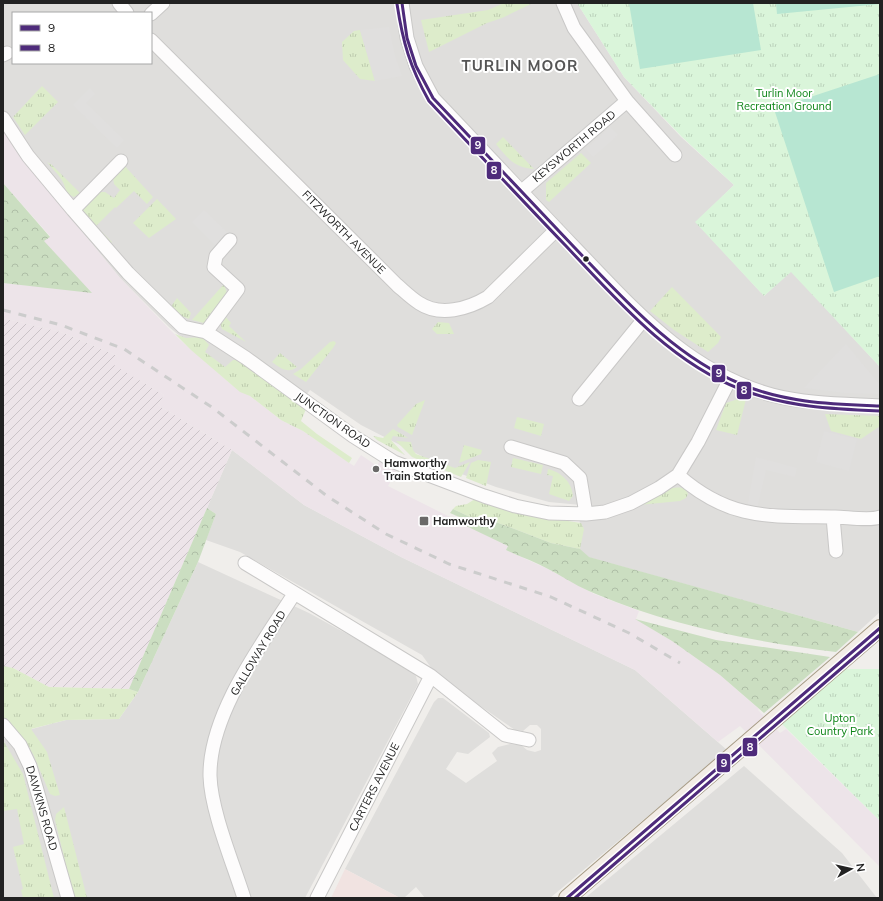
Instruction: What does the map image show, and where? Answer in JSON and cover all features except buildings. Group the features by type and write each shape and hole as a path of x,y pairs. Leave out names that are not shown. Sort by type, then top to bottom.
{"main road":[{"path":"567,898 880,628"}],"street":[{"path":"119,3 126,12"},
{"path":"152,13 163,3"},
{"path":"402,3 407,38 416,66 434,98 644,319 673,344 704,366 730,379 772,395 807,401 880,406"},
{"path":"564,3 574,28 627,101 675,155"},
{"name":"FITZWORTH AVENUE","path":"152,41 397,285 419,303 429,308 448,310 464,308 478,303 488,297 557,229"},
{"name":"KEYSWORTH ROAD","path":"522,191 627,101"},
{"name":"JUNCTION ROAD","path":"3,118 28,156 72,210 128,274 183,327 206,332 246,358 353,436 394,462 514,506 549,513 586,514 617,509 659,488 678,475 698,442 730,379"},
{"path":"72,210 121,161"},
{"path":"206,332 238,289 214,267 216,256 230,240"},
{"path":"579,399 644,319"},
{"path":"511,447 564,463 580,478 586,514"},
{"path":"678,475 695,491 715,502 740,511 783,516 880,517"},
{"path":"833,517 836,551"},
{"path":"246,563 294,594 431,676 500,732 505,735 529,740"},
{"name":"GALLOWAY ROAD","path":"244,898 214,804 210,775 213,753 225,710 241,677 294,594"},
{"name":"CARTERS AVENUE","path":"317,898 431,676"},
{"name":"DAWKINS ROAD","path":"3,725 20,745 30,766 68,898"}],"shaded area":[{"path":"3,3 577,3 624,77 681,137 734,185 696,222 764,296 791,271 880,367 880,612 858,632 577,554 581,505 549,502 496,487 443,467 361,425 310,390 285,422 169,327 120,278 34,173 3,125"},
{"path":"389,27 395,56 402,76 375,81 360,30"},
{"path":"90,88 95,94 86,103 124,140 117,148 73,105"},
{"path":"3,125 34,173 120,278 179,339 232,385 250,396 281,420 303,431 354,466 361,455 377,466 380,460 396,471 388,486 508,546 506,550 548,569 594,594 639,611 636,619 672,641 720,675 759,709 758,710 780,733 786,729 880,821 880,867 740,726 718,742 635,670 401,557 304,505 232,450 158,405 164,395 114,365 118,356 61,332 3,318 3,283 32,286 44,241 50,236 3,183"},
{"path":"610,127 618,135 593,157 586,149"},
{"path":"204,210 229,234 217,247 192,222"},
{"path":"3,318 61,332 118,356 115,365 164,395 158,405 232,450 129,689 49,687 13,668 3,666"},
{"path":"846,344 880,385 880,394 844,393 804,388"},
{"path":"824,431 857,439 849,471 816,462"},
{"path":"232,450 304,505 401,557 635,670 727,750 550,898 425,898 416,887 404,898 400,898 345,869 434,702 438,698 443,698 489,733 490,737 468,754 457,752 446,769 466,783 497,761 492,753 498,747 510,744 521,745 527,750 535,752 541,750 541,729 537,725 530,725 523,731 515,730 437,676 422,655 240,552 206,540 216,514 207,508"},
{"path":"756,457 797,468 795,477 766,470 757,509 747,509"},
{"path":"198,562 309,613 407,667 416,676 418,684 305,898 3,898 3,740 17,733 66,720 119,719 138,692"},
{"path":"744,766 842,853 877,898 585,898"},
{"path":"345,869 400,898 331,898"}],"green space":[{"path":"504,3 533,3 502,18 487,23 429,52 421,20 488,10"},
{"name":"Turlin Moor Recreation Ground","path":"577,3 880,3 880,367 791,272 764,296 695,222 734,185 682,137 624,77"},
{"path":"629,3 753,3 761,50 640,69"},
{"path":"776,3 880,3 880,4 777,14"},
{"path":"360,30 375,81 360,79 343,60 342,42 354,31"},
{"path":"880,74 880,276 834,292 774,109"},
{"path":"42,86 58,102 25,135 13,117"},
{"path":"503,137 534,169 516,164 508,158 496,144"},
{"path":"581,153 591,163 549,202 546,200 546,183"},
{"path":"47,162 52,165 80,193 74,197 66,193 64,184"},
{"path":"123,164 153,197 147,204 134,191 96,226 112,242 109,245 81,211 100,192 105,192 114,198 120,190 114,184 113,178"},
{"path":"3,183 50,237 44,241 92,293 3,283"},
{"path":"157,199 176,219 149,238 133,223"},
{"path":"224,284 227,293 204,323 192,320"},
{"path":"672,287 721,337 718,343 708,352 674,330 650,311"},
{"path":"177,298 191,313 189,319 179,315 170,308"},
{"path":"224,315 231,323 229,326 246,342 222,329 220,323"},
{"path":"438,322 449,323 454,334 437,334 432,329"},
{"path":"175,334 186,338 202,337 209,345 205,352 225,367 233,360 240,360 306,409 301,421 352,458 349,463 303,431 281,420 250,396 240,392 191,350"},
{"path":"334,341 336,343 333,348 306,382 293,374 301,369 330,342"},
{"path":"280,353 297,367 287,370 272,362"},
{"path":"741,398 746,399 737,435 716,430 726,403"},
{"path":"425,400 412,435 398,427 397,425 416,404"},
{"path":"825,414 880,416 880,426 861,439 831,431"},
{"path":"517,417 544,424 541,436 514,428"},
{"path":"393,429 408,438 393,436 391,440 405,455 377,440 373,436 383,438"},
{"path":"396,441 411,442 413,450 416,454 455,468 470,462 461,477 412,457"},
{"path":"464,445 482,450 481,454 459,463"},
{"path":"513,458 543,465 541,474 511,467"},
{"path":"478,460 491,462 486,486 466,478 471,463"},
{"path":"548,469 561,475 568,482 573,496 569,501 549,494 553,476 547,475"},
{"path":"672,488 686,490 688,494 686,498 680,501 639,505"},
{"path":"475,499 517,513 581,523 584,529 580,549 551,543 488,519 470,517 453,509 456,506 467,504"},
{"path":"207,508 216,514 198,562 138,692 129,689"},
{"path":"453,509 470,517 488,519 551,543 580,549 589,557 858,632 836,652 745,638 684,624 654,615 590,592 545,567 506,550 508,546 462,524 464,519 450,513"},
{"path":"635,619 716,640 830,657 764,713 720,675 672,641"},
{"path":"3,666 13,668 49,687 129,689 138,692 119,719 66,720 31,729 47,752 60,795 55,796 50,794 33,754 17,731 3,717"},
{"name":"Upton Country Park","path":"842,669 880,669 880,821 781,723"},
{"path":"3,740 23,774 54,898 23,898 21,890 23,889 13,847 24,844 17,809 3,811"},
{"path":"64,807 87,898 74,898 55,820 56,814"}],"railway":[{"path":"3,310 61,325 124,349 213,408 327,496 386,534 449,564 551,597 629,633 680,663"}],"transit line":[{"name":"9","path":"402,3 407,38 416,66 433,98 631,306 671,342 716,372 758,390 792,399 880,406"},
{"name":"8","path":"397,4 408,54 412,66 429,101 625,308 646,328 690,363 740,389 775,400 809,406 880,411"},
{"name":"9","path":"567,898 880,628"},
{"name":"8","path":"575,898 880,635"}],"place":[{"name":"Hamworthy Train Station","path":"376,469"},
{"name":"Hamworthy","path":"424,521"}],"district":[{"name":"TURLIN MOOR","path":"520,66"}]}
